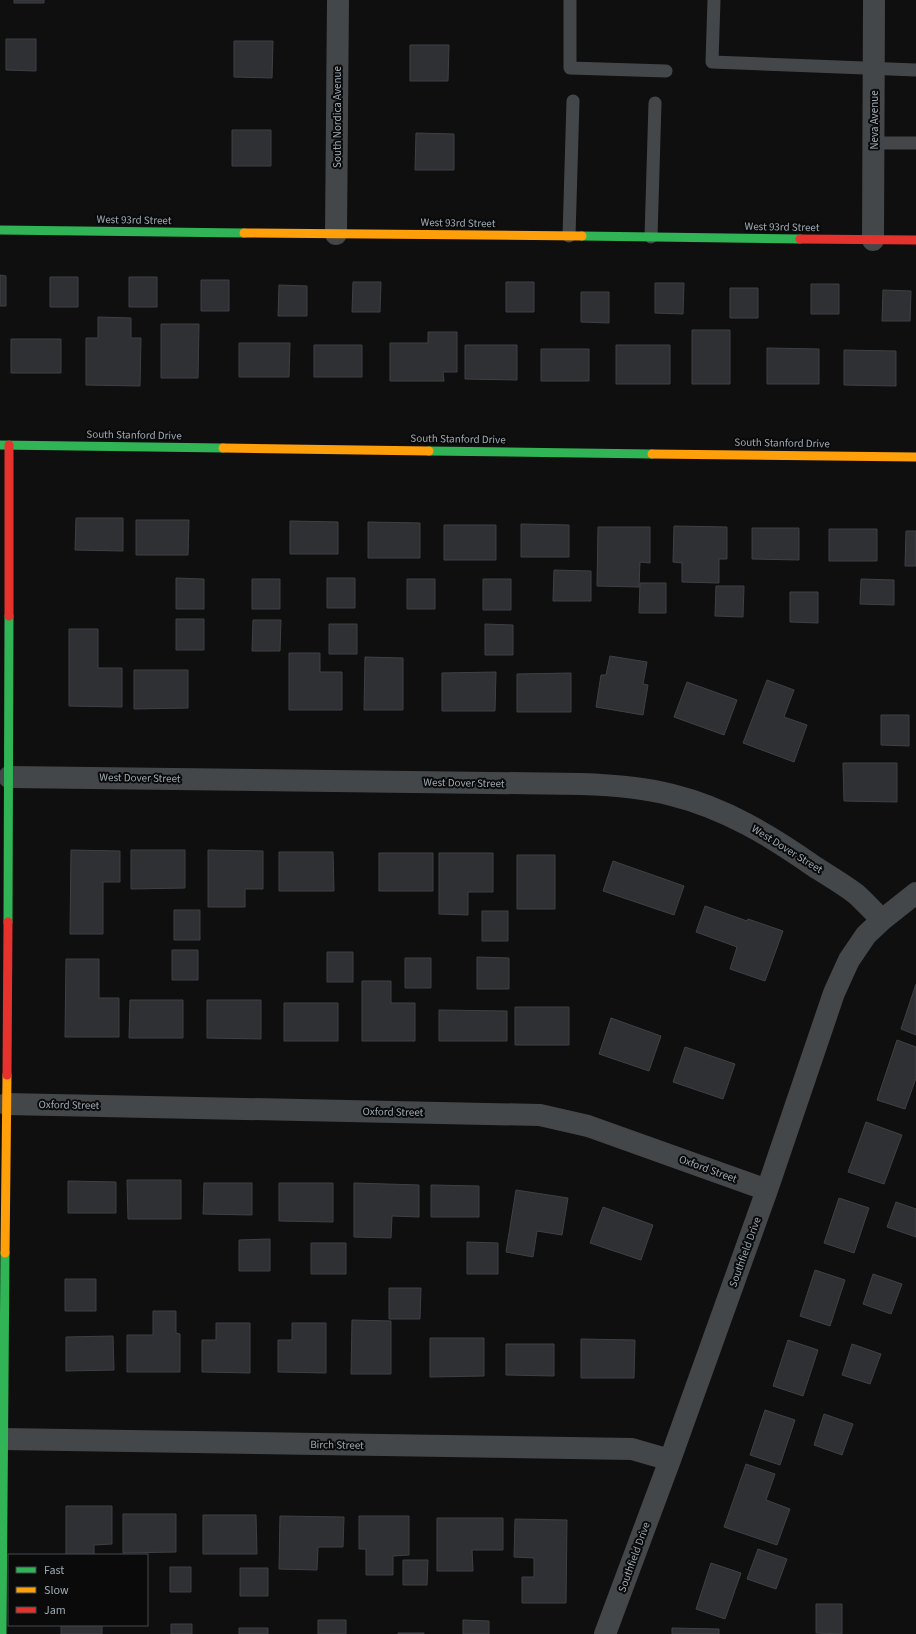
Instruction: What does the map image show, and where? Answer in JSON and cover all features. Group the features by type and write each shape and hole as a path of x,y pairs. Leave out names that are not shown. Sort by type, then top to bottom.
{"street":[{"name":"South Nordica Avenue","path":"336,234 338,0"},
{"name":"Neva Avenue","path":"874,0 874,240"},
{"name":"West 93rd Street","path":"0,230 916,240"},
{"name":"South Stanford Drive","path":"4,445 916,457"},
{"path":"2,1634 9,777 4,445"},
{"name":"West Dover Street","path":"9,777 581,784 612,785 646,790 672,795 706,806 753,827 856,894 882,920"},
{"name":"Southfield Drive","path":"605,1634 670,1460 767,1190 834,993 849,960 866,935 916,893"},
{"name":"Oxford Street","path":"6,1104 540,1115 588,1126 767,1190"},
{"name":"Birch Street","path":"3,1439 632,1449 670,1460"}],"lane":[{"path":"570,0 570,68 666,71"},
{"path":"714,0 712,62 916,70"},
{"path":"569,236 573,101"},
{"path":"651,237 655,103"},
{"path":"874,143 916,143"}],"building":[{"path":"14,0 44,0 44,3 14,3"},
{"path":"6,39 36,39 36,71 6,70"},
{"path":"234,41 273,41 272,78 234,77"},
{"path":"410,45 449,45 448,81 410,81"},
{"path":"232,130 271,130 271,166 232,166"},
{"path":"416,133 454,134 454,170 415,170"},
{"path":"0,275 6,276 6,306 0,306"},
{"path":"50,277 78,277 78,307 50,307"},
{"path":"129,277 157,277 157,307 129,307"},
{"path":"201,280 229,280 229,311 201,311"},
{"path":"353,282 381,282 380,312 352,312"},
{"path":"506,282 534,282 534,312 506,312"},
{"path":"655,283 684,283 683,314 655,313"},
{"path":"811,284 839,284 839,314 811,314"},
{"path":"279,285 307,286 307,316 278,316"},
{"path":"730,288 758,288 758,318 730,318"},
{"path":"883,290 911,291 910,321 882,321"},
{"path":"581,292 609,292 609,323 581,322"},
{"path":"98,317 131,318 131,338 141,338 140,386 86,385 86,338 98,338"},
{"path":"161,324 199,324 198,378 161,378"},
{"path":"692,330 730,330 730,384 692,384"},
{"path":"428,332 457,332 457,372 443,372 444,381 390,381 390,343 428,343"},
{"path":"11,339 61,339 61,373 11,373"},
{"path":"239,343 290,343 289,377 239,377"},
{"path":"314,345 362,345 362,377 314,377"},
{"path":"465,345 517,345 517,380 465,379"},
{"path":"616,345 670,345 670,384 616,384"},
{"path":"767,348 819,349 819,384 767,384"},
{"path":"541,349 589,349 589,381 541,381"},
{"path":"844,350 896,351 896,386 844,385"},
{"path":"76,518 123,518 123,551 75,550"},
{"path":"136,520 189,520 188,555 136,555"},
{"path":"290,521 338,522 338,554 290,554"},
{"path":"368,522 420,523 420,558 368,558"},
{"path":"521,524 569,525 569,557 521,557"},
{"path":"444,525 496,525 496,560 444,560"},
{"path":"674,526 727,527 727,559 719,559 719,583 682,582 682,563 673,562"},
{"path":"598,527 650,527 650,563 640,562 639,587 597,586"},
{"path":"752,528 799,528 799,560 752,559"},
{"path":"829,529 877,529 877,561 829,561"},
{"path":"906,531 916,531 916,566 905,566"},
{"path":"554,570 591,571 591,601 553,601"},
{"path":"176,578 204,579 204,609 176,609"},
{"path":"327,578 355,578 355,608 327,608"},
{"path":"252,579 280,579 280,609 252,609"},
{"path":"407,579 435,579 435,609 407,609"},
{"path":"483,579 511,579 511,610 483,610"},
{"path":"861,579 894,580 894,605 860,604"},
{"path":"640,583 666,583 666,613 639,613"},
{"path":"716,586 744,586 743,617 715,616"},
{"path":"790,592 818,592 818,623 790,622"},
{"path":"176,619 204,619 204,650 176,650"},
{"path":"253,620 281,620 280,651 252,651"},
{"path":"329,624 357,624 357,654 329,654"},
{"path":"485,624 513,625 513,655 485,655"},
{"path":"69,629 98,629 98,668 122,668 122,707 69,706"},
{"path":"289,653 320,653 320,672 342,672 342,710 289,710"},
{"path":"610,656 647,662 643,684 648,685 643,715 596,707 601,675 606,675"},
{"path":"365,657 403,658 403,710 364,710"},
{"path":"134,670 188,670 188,708 134,709"},
{"path":"496,672 495,711 442,711 442,673"},
{"path":"571,673 571,712 517,712 517,674"},
{"path":"767,680 794,690 784,717 807,725 794,762 743,743"},
{"path":"687,682 737,700 724,735 674,717"},
{"path":"881,715 909,715 909,746 881,745"},
{"path":"843,763 897,763 897,802 844,801"},
{"path":"71,850 120,851 120,882 103,882 103,934 70,934"},
{"path":"131,850 185,850 185,888 131,889"},
{"path":"208,850 263,851 263,889 245,889 245,907 208,907"},
{"path":"279,852 333,852 334,891 279,891"},
{"path":"379,853 433,853 433,891 379,891"},
{"path":"439,853 493,853 493,892 468,892 468,915 439,914"},
{"path":"517,855 555,855 555,909 517,909"},
{"path":"613,861 684,886 674,915 603,891"},
{"path":"705,906 747,921 748,919 783,931 765,981 730,969 737,947 696,932"},
{"path":"174,910 200,910 200,940 174,940"},
{"path":"482,911 508,911 508,941 482,941"},
{"path":"172,950 198,950 198,980 172,980"},
{"path":"327,952 353,952 353,982 327,982"},
{"path":"477,957 509,958 509,989 477,989"},
{"path":"405,958 431,958 431,988 405,988"},
{"path":"66,959 99,959 99,998 119,998 119,1037 65,1037"},
{"path":"362,981 391,981 391,1003 415,1003 415,1041 362,1041"},
{"path":"916,984 916,1035 901,1029"},
{"path":"130,1000 183,1000 183,1038 129,1038"},
{"path":"207,1000 261,1000 261,1039 207,1038"},
{"path":"284,1003 338,1003 338,1041 284,1041"},
{"path":"515,1007 569,1007 569,1045 515,1045"},
{"path":"439,1010 507,1011 507,1041 439,1041"},
{"path":"611,1018 661,1036 649,1071 599,1054"},
{"path":"897,1040 916,1047 916,1078 905,1109 877,1100"},
{"path":"685,1047 735,1064 723,1099 673,1082"},
{"path":"866,1122 902,1135 884,1184 848,1172"},
{"path":"127,1180 181,1180 181,1219 128,1219"},
{"path":"68,1181 116,1182 116,1213 68,1213"},
{"path":"204,1183 252,1183 252,1215 203,1214"},
{"path":"279,1183 333,1183 333,1222 279,1221"},
{"path":"354,1183 419,1185 419,1217 392,1216 391,1238 354,1237"},
{"path":"431,1185 479,1186 479,1217 431,1217"},
{"path":"516,1190 568,1198 562,1235 537,1231 533,1257 506,1252"},
{"path":"839,1198 869,1208 854,1253 824,1243"},
{"path":"896,1202 916,1209 916,1237 887,1227"},
{"path":"603,1207 653,1225 641,1260 590,1243"},
{"path":"270,1239 270,1271 239,1271 239,1240"},
{"path":"467,1242 498,1243 498,1274 467,1274"},
{"path":"311,1243 346,1243 346,1274 311,1274"},
{"path":"815,1270 845,1280 830,1326 800,1316"},
{"path":"873,1274 902,1284 891,1314 863,1304"},
{"path":"65,1279 96,1279 96,1311 65,1311"},
{"path":"389,1288 421,1288 420,1319 389,1319"},
{"path":"153,1311 176,1311 176,1333 180,1334 180,1372 127,1372 127,1335 153,1335"},
{"path":"352,1320 391,1321 391,1374 351,1374"},
{"path":"216,1323 250,1323 250,1373 202,1372 202,1340 216,1340"},
{"path":"292,1323 326,1323 326,1373 278,1372 278,1340 292,1340"},
{"path":"113,1336 114,1370 66,1371 66,1337"},
{"path":"430,1338 484,1338 484,1376 430,1377"},
{"path":"581,1339 635,1340 634,1378 581,1378"},
{"path":"788,1340 818,1350 803,1396 773,1386"},
{"path":"506,1344 554,1344 554,1376 506,1375"},
{"path":"852,1344 881,1354 870,1384 842,1375"},
{"path":"765,1410 795,1420 780,1465 750,1455"},
{"path":"824,1414 853,1424 842,1455 814,1445"},
{"path":"746,1464 775,1474 766,1500 790,1509 777,1545 724,1527"},
{"path":"66,1506 112,1506 112,1544 94,1545 94,1554 66,1554"},
{"path":"123,1514 176,1514 176,1552 123,1553"},
{"path":"203,1515 256,1515 257,1554 203,1554"},
{"path":"280,1516 344,1517 343,1547 318,1547 317,1570 279,1569"},
{"path":"359,1516 409,1516 409,1555 393,1556 393,1575 366,1575 366,1549 359,1549"},
{"path":"437,1518 503,1518 503,1550 472,1550 473,1571 437,1571"},
{"path":"515,1519 567,1520 566,1603 522,1603 522,1577 534,1577 534,1558 514,1557"},
{"path":"758,1549 787,1559 776,1589 747,1579"},
{"path":"403,1560 428,1560 427,1585 403,1585"},
{"path":"711,1563 741,1573 725,1619 696,1609"},
{"path":"170,1567 191,1567 191,1592 170,1592"},
{"path":"240,1568 268,1568 268,1596 240,1596"},
{"path":"816,1604 842,1604 842,1634 816,1633"},
{"path":"318,1620 346,1620 346,1634 318,1634"},
{"path":"463,1620 489,1621 489,1634 463,1634"},
{"path":"171,1624 192,1624 192,1634 171,1634"},
{"path":"61,1626 102,1626 102,1634 61,1634"},
{"path":"239,1628 268,1628 268,1634 239,1634"},
{"path":"672,1628 719,1629 719,1634 672,1634"},
{"path":"424,1633 424,1634 398,1634"}],"traffic: fast":[{"path":"0,230 244,233"},
{"path":"582,236 800,239"},
{"path":"0,445 223,448"},
{"path":"429,451 652,454"},
{"path":"8,922 9,616"},
{"path":"2,1634 5,1253"}],"traffic: slow":[{"path":"244,233 582,236"},
{"path":"223,448 429,451"},
{"path":"652,454 916,457"},
{"path":"5,1253 7,1075"}],"traffic: jam":[{"path":"800,239 916,240"},
{"path":"9,445 9,616"},
{"path":"7,1075 8,922"}]}
